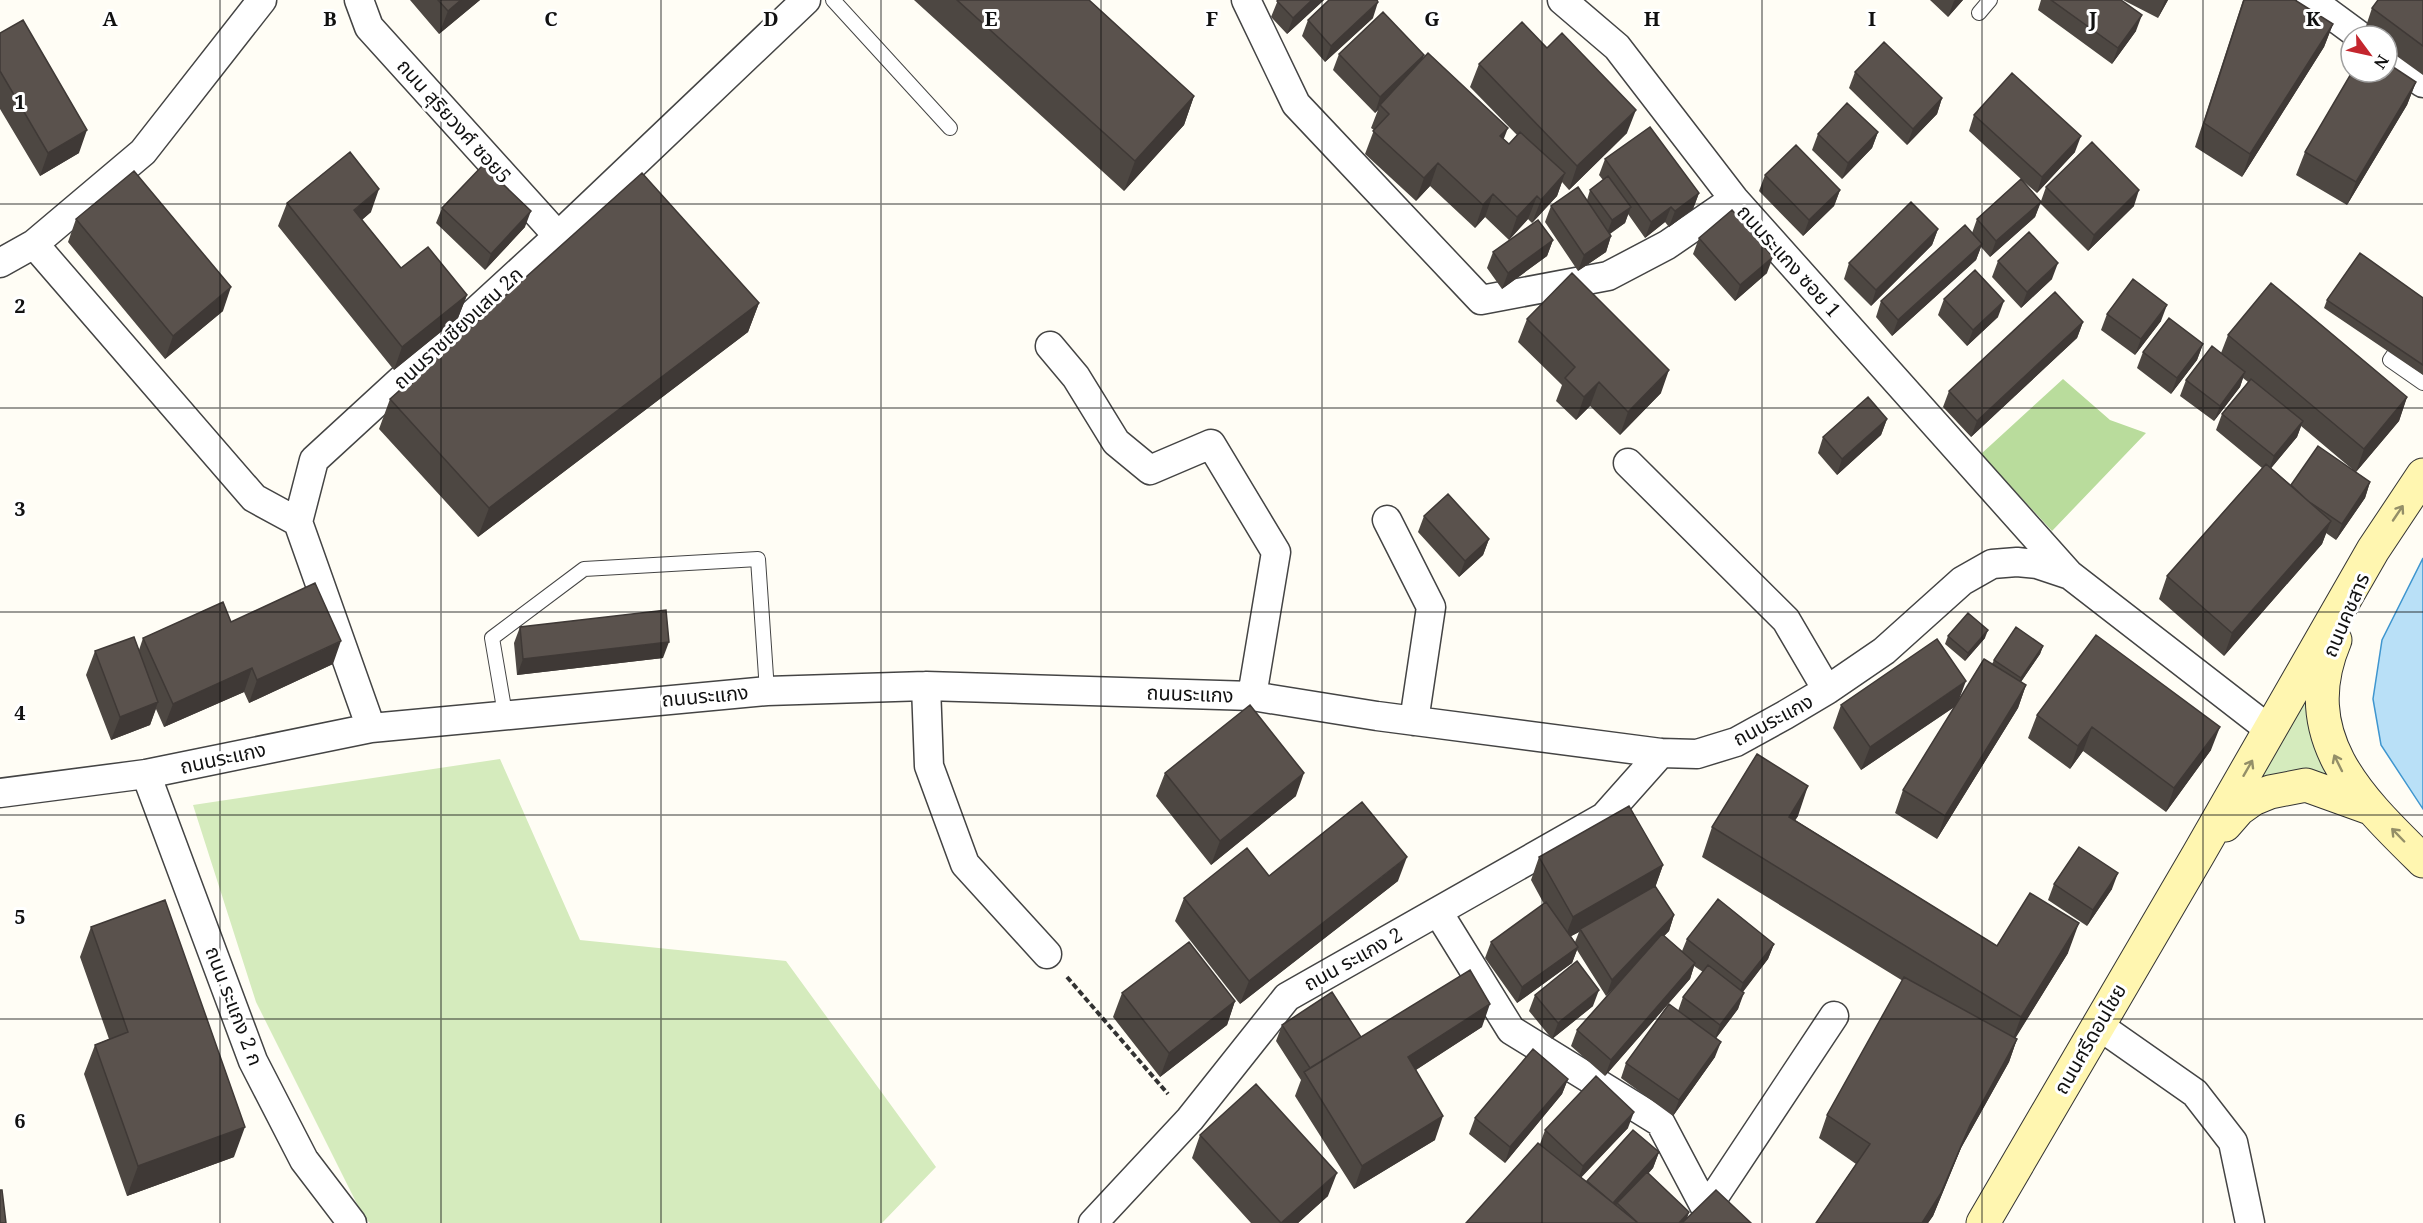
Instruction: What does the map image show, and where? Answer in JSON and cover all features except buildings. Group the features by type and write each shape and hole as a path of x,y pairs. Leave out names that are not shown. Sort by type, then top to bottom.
{"street":[{"path":"0,262 34,244 143,152 262,0"},
{"name":"ถนน สุริยวงศ์ ซอย5","path":"359,0 369,27 558,236"},
{"name":"ถนนราชเชียงแสน 2ก","path":"298,522 314,460 558,236 806,0"},
{"name":"ถนนระแกง ซอย 1","path":"1246,0 1296,104 1481,300 1608,276 1667,245 1734,199 2070,575"},
{"path":"1562,0 1617,47 1734,199"},
{"path":"2311,0 2344,24"},
{"path":"2399,65 2423,83"},
{"path":"34,244 254,498 298,522 371,728"},
{"path":"1050,346 1076,377 1116,442 1150,470 1211,444 1276,552 1252,696"},
{"path":"1628,463 1786,620 1827,690"},
{"path":"2373,550 2423,475"},
{"path":"1387,520 1431,607 1414,721"},
{"name":"ถนนศรีดอนไชย","path":"1983,1223 2373,550"},
{"name":"ถนนคชสาร","path":"2373,550 2325,663 2322,713 2328,742 2343,772 2373,809 2423,861"},
{"name":"ถนนระแกง","path":"0,793 146,774 371,728 767,691 926,686 1252,696 1414,721 1661,753 1697,754 1736,742 1827,690 1884,651 1962,580 1992,564 2017,562 2037,564 2070,575 2270,730"},
{"path":"926,686 929,766 965,864 1047,954"},
{"name":"ถนน ระแกง 2","path":"1093,1223 1190,1119 1287,997 1604,817 1661,753"},
{"name":"ถนน ระแกง 2 ก","path":"146,774 253,1061 304,1160 352,1223"},
{"name":"ถนนศรีดอนไชย","path":"2198,855 2239,809 2253,799 2270,792 2306,785 2373,809"},
{"path":"1437,912 1511,1030 1660,1122 1715,1216 1834,1016"},
{"path":"2098,1024 2195,1093 2232,1142 2250,1223"}],"lane":[{"path":"833,0 950,128"},
{"path":"1979,14 1990,0"},
{"path":"2423,312 2390,360 2423,383"},
{"path":"505,714 492,638 584,569 758,559 767,691"}],"path":[{"path":"1047,954 1190,1119"}],"green space":[{"path":"2063,379 2110,420 2146,433 2052,531 1981,454"},
{"path":"2309,690 2325,773 2253,787"},
{"path":"500,759 580,940 786,961 936,1167 882,1223 370,1223 364,1218 256,1002 193,805"}],"water":[{"path":"2423,558 2423,809 2381,745 2373,699 2382,640"}]}
